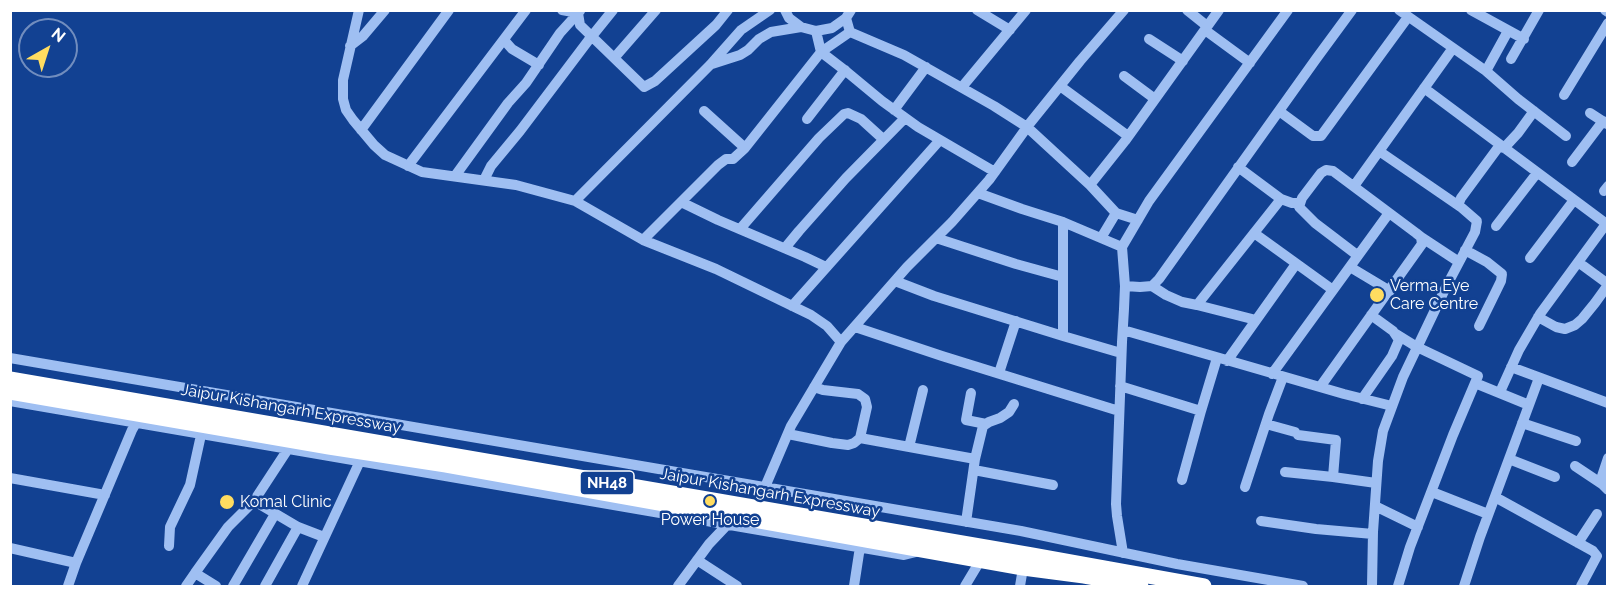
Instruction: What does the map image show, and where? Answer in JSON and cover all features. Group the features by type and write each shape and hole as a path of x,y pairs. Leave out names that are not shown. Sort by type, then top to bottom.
{"highway":[{"name":"Jaipur Kishangarh Expressway","path":"10,379 1204,586"},
{"name":"Jaipur Kishangarh Expressway","path":"10,392 446,465 980,561 1084,576 1104,584"},
{"name":"NH48","path":"1104,584 1141,586"}],"street":[{"path":"358,10 343,80 343,99 346,110 361,130 385,154 422,172 516,185 575,201 643,240 716,269 811,315 827,326 841,342"},
{"path":"350,46 363,36 385,10"},
{"path":"361,130 449,10"},
{"path":"408,166 526,10"},
{"path":"562,10 579,12"},
{"path":"484,180 491,166 613,10"},
{"path":"615,57 656,10"},
{"path":"579,12 580,25 644,87 655,81 728,10"},
{"path":"575,201 710,65 741,30 770,10"},
{"path":"785,10 789,18 801,27 816,31 832,28 848,14"},
{"path":"977,10 1010,30"},
{"path":"962,87 1026,10"},
{"path":"765,487 788,434 841,342 978,192 1027,127 1124,10"},
{"path":"1187,10 1250,63"},
{"path":"1090,185 1219,10"},
{"path":"1123,553 1116,516 1125,286 1122,247 1149,201 1288,10"},
{"path":"1125,286 1152,286 1160,279 1352,10"},
{"path":"1471,10 1524,39"},
{"path":"1512,59 1539,10"},
{"path":"455,176 508,103 526,83 551,46 579,12"},
{"path":"848,14 849,32"},
{"path":"1279,111 1313,136 1321,136 1403,14 1486,71 1566,136"},
{"path":"1564,94 1608,23"},
{"path":"710,65 740,55 759,39 771,33 801,27"},
{"path":"816,31 821,52 894,110 995,172"},
{"path":"1486,71 1508,31"},
{"path":"849,32 896,51 926,67 1027,127 1090,185 1116,213 1138,220"},
{"path":"643,240 718,165 726,159 733,159 745,147 821,52 849,32"},
{"path":"1149,39 1183,61"},
{"path":"504,40 512,49 538,65"},
{"path":"1354,186 1453,48"},
{"path":"894,110 926,67"},
{"path":"807,118 845,70"},
{"path":"1124,76 1155,99"},
{"path":"1060,86 1128,136"},
{"path":"1424,88 1607,225 1538,317 1500,392"},
{"path":"704,111 745,147"},
{"path":"1458,205 1473,181 1502,146 1518,133 1534,111"},
{"path":"740,229 819,138 844,114 848,113 861,119 884,139"},
{"path":"1572,162 1605,123 1590,113"},
{"path":"785,248 846,178 905,118"},
{"path":"792,306 940,140"},
{"path":"1372,586 1376,483 1383,431 1417,347 1474,232 1477,221 1458,205 1379,151"},
{"path":"1238,168 1281,199 1299,203"},
{"path":"1357,255 1315,223 1299,207 1302,198 1326,170 1333,171 1421,237 1459,262"},
{"path":"1497,226 1537,173"},
{"path":"978,192 1063,222 1122,247"},
{"path":"1197,305 1281,199"},
{"path":"1530,258 1574,200"},
{"path":"681,202 826,267"},
{"path":"1101,238 1116,213"},
{"path":"1245,487 1266,424 1278,375 1333,290 1389,213"},
{"path":"1063,222 1063,336"},
{"path":"1254,234 1333,290"},
{"path":"1320,387 1422,244 1421,237"},
{"path":"936,238 1063,277"},
{"path":"1465,250 1487,262 1502,274 1501,281 1479,326"},
{"path":"1538,317 1556,327 1565,329 1582,319 1595,303 1608,285 1578,262"},
{"path":"1182,480 1201,411 1222,359 1256,320 1296,264"},
{"path":"1350,267 1390,291"},
{"path":"895,281 934,296 1121,353"},
{"path":"1152,286 1182,302 1256,320"},
{"path":"1371,315 1417,347 1478,376 1410,547 1398,586"},
{"path":"999,373 1016,321"},
{"path":"855,327 1119,411"},
{"path":"1124,330 1392,406"},
{"path":"1362,399 1398,345 1399,340 1396,334"},
{"path":"10,358 1021,531 1123,553 1303,586"},
{"path":"1511,367 1608,403"},
{"path":"1464,586 1488,514 1539,378"},
{"path":"1475,382 1529,405"},
{"path":"1120,386 1201,411"},
{"path":"788,434 848,445 860,438 867,407 865,399 858,394 814,387"},
{"path":"909,447 923,390"},
{"path":"971,393 966,420 986,424"},
{"path":"10,401 860,548 904,555 923,551"},
{"path":"966,522 980,433 983,426 1009,412 1014,404"},
{"path":"68,586 76,562 136,423"},
{"path":"1522,423 1576,441"},
{"path":"1266,424 1296,434 1336,440 1333,477"},
{"path":"169,546 170,527 190,485 201,435"},
{"path":"860,438 909,447 1053,484"},
{"path":"186,586 228,527 254,501 288,449"},
{"path":"1605,487 1602,476 1608,458"},
{"path":"1509,459 1556,477"},
{"path":"302,586 360,461"},
{"path":"1575,466 1605,487"},
{"path":"1285,472 1376,483"},
{"path":"10,478 105,495"},
{"path":"1432,492 1488,514"},
{"path":"1495,497 1593,551 1597,556 1581,586"},
{"path":"254,501 298,527 324,537"},
{"path":"1375,506 1418,527"},
{"path":"232,586 275,514"},
{"path":"1578,543 1597,514"},
{"path":"1261,521 1373,534"},
{"path":"678,586 709,544 727,525"},
{"path":"265,586 298,527"},
{"path":"10,548 76,562"},
{"path":"854,586 860,548"},
{"path":"697,560 737,586"},
{"path":"965,586 980,561"},
{"path":"1020,586 1023,568"},
{"path":"195,573 216,586"}],"place":[{"name":"Verma Eye Care Centre","path":"1377,295"},
{"name":"Power House","path":"710,501"},
{"name":"Komal Clinic","path":"227,502"}]}
